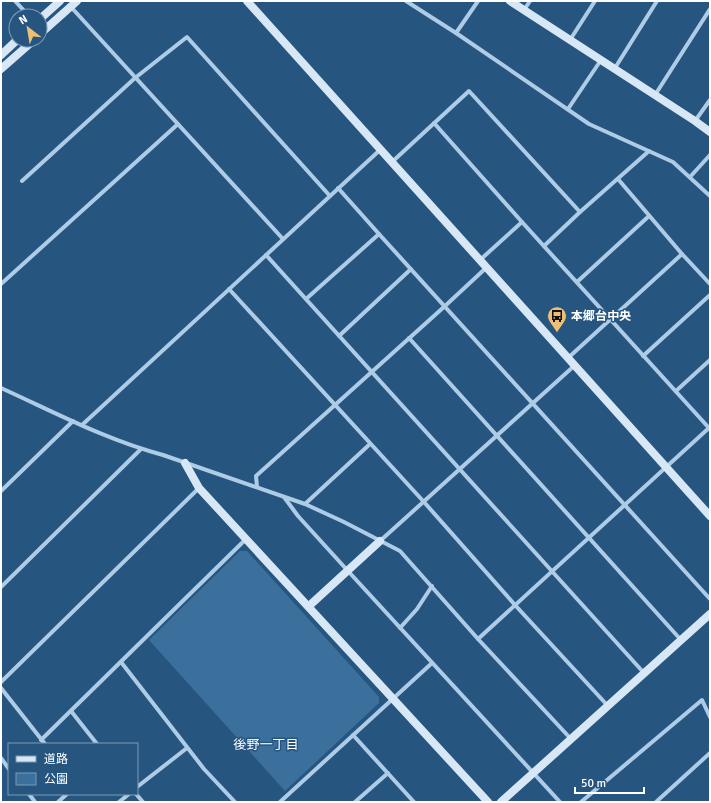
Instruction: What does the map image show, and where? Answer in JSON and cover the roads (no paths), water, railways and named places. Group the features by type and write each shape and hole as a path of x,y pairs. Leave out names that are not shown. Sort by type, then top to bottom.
{"street":[{"path":"48,12 60,1"},
{"path":"247,1 710,516"},
{"path":"406,1 456,33 589,124 673,162 710,196"},
{"path":"456,33 478,1"},
{"path":"510,1 710,132"},
{"path":"524,10 530,1"},
{"path":"570,40 595,1"},
{"path":"614,69 657,1"},
{"path":"48,27 74,4 135,78 283,239"},
{"path":"654,96 710,9"},
{"path":"22,181 135,78 187,37 330,196"},
{"path":"1,55 8,48"},
{"path":"1,70 25,48"},
{"path":"568,109 601,60"},
{"path":"392,162 469,90 580,212"},
{"path":"695,122 710,100"},
{"path":"434,122 610,320 710,428 478,639"},
{"path":"1,284 178,124"},
{"path":"82,425 381,149"},
{"path":"544,246 649,151"},
{"path":"690,177 710,155"},
{"path":"618,180 710,284"},
{"path":"338,188 710,599"},
{"path":"577,282 649,216"},
{"path":"480,260 522,222"},
{"path":"306,299 379,234"},
{"path":"568,358 682,254"},
{"path":"266,255 644,674"},
{"path":"257,487 256,476 487,267"},
{"path":"339,336 411,269"},
{"path":"230,289 608,707"},
{"path":"643,356 710,295"},
{"path":"409,338 681,640"},
{"path":"676,391 710,360"},
{"path":"309,606 574,366"},
{"path":"1,388 82,425 141,449 163,455 305,504 400,551 478,639 571,739"},
{"path":"1,491 73,421"},
{"path":"305,504 370,444"},
{"path":"1,587 141,449"},
{"path":"185,463 199,488 488,802"},
{"path":"1,682 199,488"},
{"path":"283,497 298,516 560,802"},
{"path":"41,740 246,539"},
{"path":"400,628 417,609 432,586"},
{"path":"501,802 710,614"},
{"path":"121,662 204,769 235,802"},
{"path":"280,802 432,663"},
{"path":"1,688 43,743"},
{"path":"581,802 702,700 710,717"},
{"path":"71,711 96,743"},
{"path":"353,735 414,802"},
{"path":"138,786 187,748"},
{"path":"656,802 710,753"},
{"path":"1,758 8,767"},
{"path":"355,802 388,773"},
{"path":"58,802 66,795"},
{"path":"119,802 128,795"}],"place":[{"name":"本郷台中央","path":"557,333"}],"district":[{"name":"後野一丁目","path":"266,744"}]}
